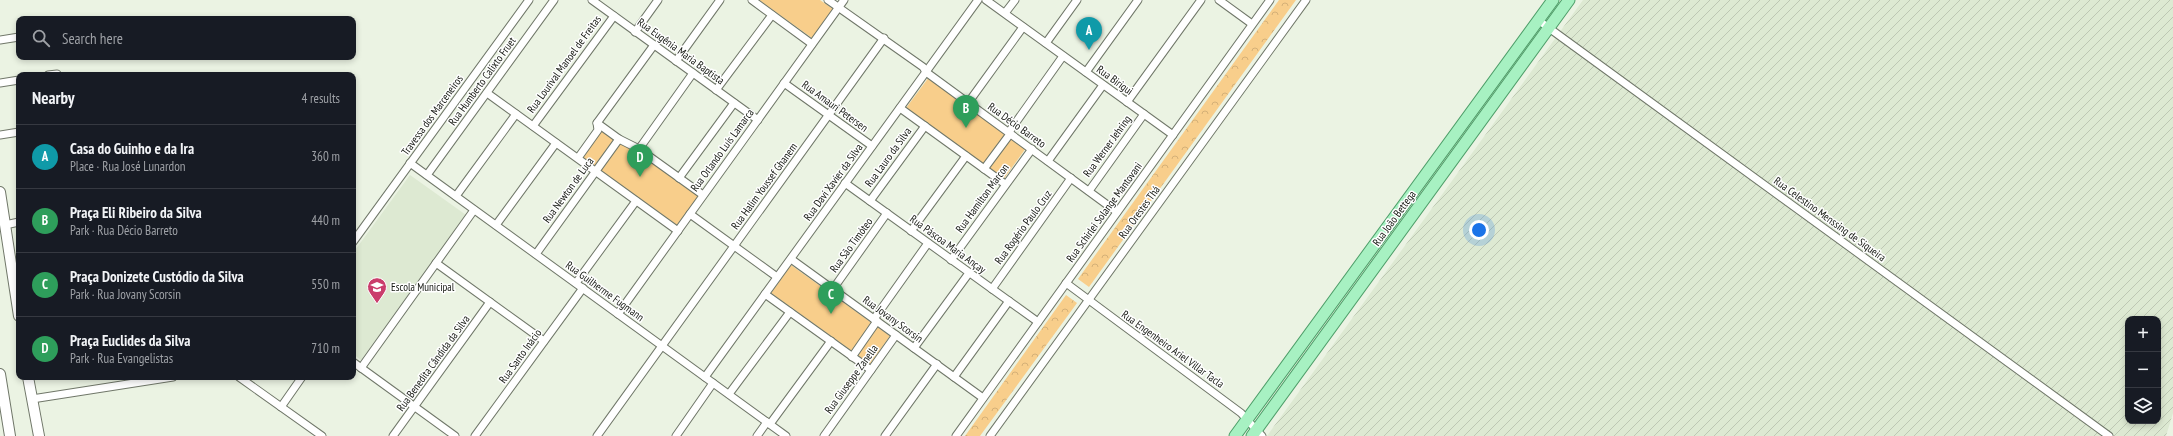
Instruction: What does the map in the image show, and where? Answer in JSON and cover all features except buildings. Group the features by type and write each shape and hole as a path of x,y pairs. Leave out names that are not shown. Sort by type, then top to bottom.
{"main road":[{"name":"Rua João Bettega","path":"1235,436 1553,0"},
{"name":"Rua João Bettega","path":"1257,434 1405,226 1569,0"},
{"path":"0,192 16,294"},
{"path":"1394,217 1405,226"},
{"path":"0,374 10,436"},
{"path":"29,380 39,436"}],"street":[{"name":"Travessa dos Marceneiros","path":"356,238 529,0"},
{"name":"Rua Humberto Calixto Fruet","path":"427,175 554,0"},
{"path":"635,32 658,0"},
{"path":"676,61 720,0"},
{"path":"752,0 812,44"},
{"name":"Rua Décio Barreto","path":"828,0 884,38 923,67 926,72 1117,212"},
{"name":"Rua Orlando Luís Lamarca","path":"618,314 844,0"},
{"name":"Rua Davi Xavier da Silva","path":"705,377 978,0"},
{"name":"Rua Birigui","path":"986,0 1173,135"},
{"path":"1005,14 1015,0"},
{"path":"1046,43 1077,0"},
{"path":"1086,72 1138,0"},
{"path":"1127,102 1201,0"},
{"name":"Rua Schirlei Solange Mantovani","path":"956,436 1270,0"},
{"name":"Rua Orestes Thá","path":"990,436 1306,0"},
{"name":"Rua Eugênia Maria Baptista","path":"595,1 635,32 758,120"},
{"path":"1222,1 1252,24"},
{"path":"716,90 772,14"},
{"name":"Rua Lourival Manoel de Freitas","path":"533,126 614,16"},
{"name":"Rua Celestino Menssing de Siqueira","path":"1538,20 2109,436"},
{"path":"968,102 1023,27"},
{"path":"0,40 16,37"},
{"name":"Rua Halim Youssef Ghanem","path":"596,436 884,38"},
{"path":"578,158 598,130 597,123 654,45"},
{"path":"984,169 1063,56"},
{"path":"639,149 693,73"},
{"path":"0,83 16,80"},
{"name":"Rua Amauri Petersen","path":"784,83 872,146"},
{"path":"1048,161 1103,85"},
{"path":"487,93 678,231"},
{"path":"679,178 734,103"},
{"path":"900,108 1005,184"},
{"path":"456,196 516,114"},
{"name":"Rua Werner Jehring","path":"1088,191 1144,114"},
{"path":"597,123 639,149 703,196"},
{"name":"Rua Lauro da Silva","path":"870,201 925,126"},
{"path":"0,135 16,132"},
{"name":"Rua Newton de Luca","path":"536,254 619,138"},
{"path":"496,225 556,143"},
{"name":"Rua Hamilton Marcon","path":"951,260 1005,184 1032,150"},
{"path":"911,231 966,156"},
{"name":"Rua Guilherme Fugmann","path":"410,163 786,436"},
{"name":"Rua Rogério Paulo Cruz","path":"992,289 1071,178"},
{"name":"Rua Páscoa Maria Ançay","path":"845,183 1038,322"},
{"path":"576,283 636,201"},
{"path":"361,368 474,210"},
{"name":"Rua São Timóteo","path":"833,289 887,213"},
{"path":"690,214 777,277"},
{"path":"5,225 16,223"},
{"path":"852,357 875,320 928,243"},
{"name":"Rua Jovany Scorsin","path":"791,259 983,398"},
{"path":"436,263 544,341"},
{"path":"914,348 969,273"},
{"name":"Rua Engenheiro Ariel Villar Tacla","path":"1066,283 1248,418 1257,434"},
{"name":"Rua Santo Inácio","path":"475,436 583,288"},
{"path":"765,294 871,370"},
{"path":"954,377 1009,301"},
{"name":"Rua Benedita Cândida da Silva","path":"394,436 490,302"},
{"path":"729,394 790,312"},
{"name":"Rua Giuseppe Zanella","path":"824,436 896,335"},
{"path":"757,436 831,341"},
{"path":"356,364 455,436"},
{"path":"885,436 937,364"},
{"path":"32,399 154,380"},
{"path":"243,380 322,436"},
{"path":"280,407 300,380"},
{"path":"676,436 713,383"}],"shaded area":[{"path":"1583,0 2173,0 2173,413 2166,436 1267,436"},
{"name":"Escola Municipal","path":"410,175 466,215 361,360 356,356 356,249"}],"green space":[{"path":"759,0 820,0 833,9 812,38"},
{"path":"1279,0 1296,0 1089,287 1078,279"},
{"path":"929,77 1026,148 1003,180 906,108"},
{"path":"601,130 638,152 699,196 677,225 582,157"},
{"path":"791,265 890,336 870,364 771,293"},
{"path":"1066,295 1077,303 980,436 965,436"}],"place":[{"name":"Casa do Guinho e da Ira","path":"1089,50"},
{"name":"Praça Eli Ribeiro da Silva","path":"966,128"},
{"name":"Praça Euclides da Silva","path":"640,177"},
{"name":"Escola Municipal","path":"377,304"},
{"name":"Praça Donizete Custódio da Silva","path":"831,314"}]}
